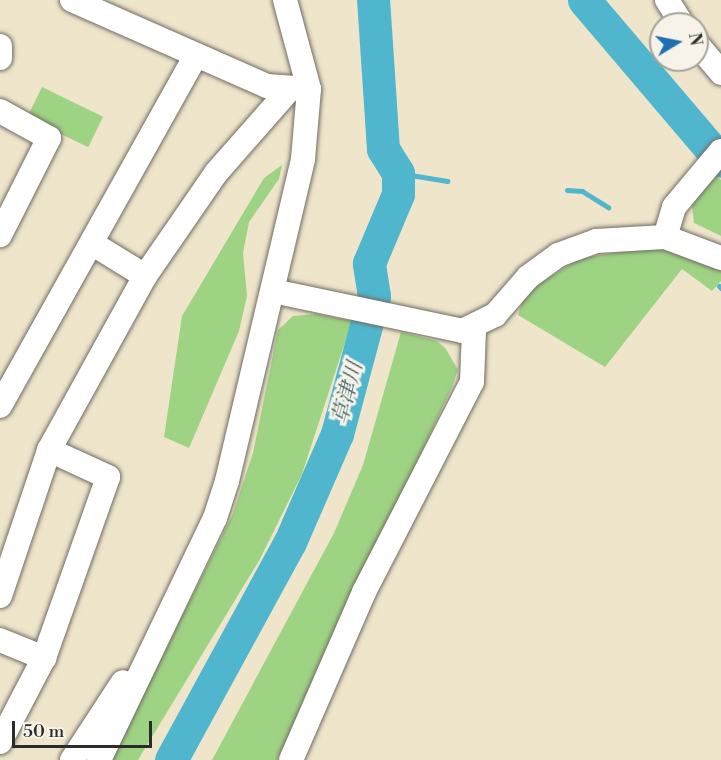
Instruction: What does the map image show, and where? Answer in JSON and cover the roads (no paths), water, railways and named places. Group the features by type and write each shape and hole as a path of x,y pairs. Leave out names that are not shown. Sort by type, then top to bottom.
{"street":[{"path":"72,0 195,56 298,90"},
{"path":"99,760 141,665 215,518 273,291 303,159 298,90 285,0"},
{"path":"0,46 0,58"},
{"path":"0,406 93,244 195,56"},
{"path":"709,58 721,73"},
{"path":"0,596 49,450 145,276 216,173 298,90"},
{"path":"0,111 48,138 0,235"},
{"path":"665,237 682,196 721,151"},
{"path":"273,291 437,328 474,328 558,255 596,241 665,237 721,258"},
{"path":"93,244 145,276"},
{"path":"291,760 364,592 472,382 474,328"},
{"path":"0,742 44,658 108,477 49,450"},
{"path":"0,640 44,658"},
{"path":"72,760 112,695 141,665"}],"waterway":[{"name":"草津川","path":"171,760 290,542 337,434 374,296 369,263 398,194 398,173 383,149 373,0"},
{"path":"584,0 721,161"},
{"path":"398,173 447,181"},
{"path":"567,190 582,191 608,207"}]}
